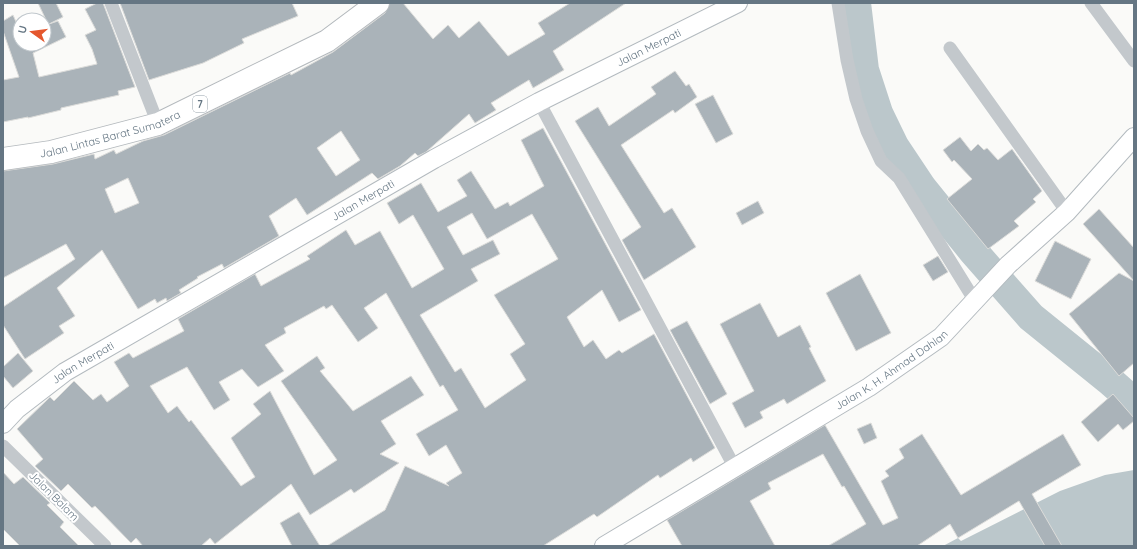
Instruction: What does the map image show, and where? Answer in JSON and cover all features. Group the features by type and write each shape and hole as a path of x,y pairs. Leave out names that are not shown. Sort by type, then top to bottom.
{"highway":[{"name":"Jalan Lintas Barat Sumatera","path":"3,159 51,152 158,124 327,41 378,3"}],"street":[{"path":"111,3 158,124"},
{"name":"Jalan Merpati","path":"3,424 22,404 65,372 434,159 539,102 738,3"},
{"path":"838,3 847,60 856,99 878,155 881,161 899,178 978,298"},
{"path":"1091,3 1134,61"},
{"path":"950,48 1067,212"},
{"path":"539,102 735,468"},
{"name":"Jalan K. H. Ahmad Dahlan","path":"604,546 869,387 941,337 1008,265 1067,212 1134,137"},
{"name":"Jalan Balam","path":"3,446 105,546"}],"shaded area":[{"path":"1134,470 1134,546 943,546 958,538 961,541 1060,491 1105,475"}],"building":[{"path":"38,3 56,3 63,17 52,22 52,12 42,12"},
{"path":"97,3 103,3 135,87 118,91 119,95 61,108 61,110 28,118 3,122 3,80 19,77 3,31 3,21 12,16 12,52 35,52 33,53 39,77 97,64 85,35 96,30 85,9"},
{"path":"120,3 292,3 298,16 242,39 244,43 203,63 149,80"},
{"path":"390,3 403,3 433,39 448,25 459,38 479,21 508,56 545,34 538,23 570,3 626,3 553,51 564,70 533,88 529,80 491,103 496,110 475,123 469,114 426,152 418,156 415,153 400,166 378,179 372,173 307,215 296,198 269,216 279,236 224,268 222,264 197,277 198,278 179,290 181,293 167,301 166,298 157,303 155,299 138,309 102,250 57,288 75,316 59,326 64,333 25,359 3,325 3,307 75,259 66,244 3,278 3,171 53,164 94,154 95,159 114,150 116,154 143,141 164,135 290,73 291,75 333,52 385,13","holes":["341,131 360,160 336,176 317,148","128,178 139,203 115,213 105,189"]},
{"path":"58,21 66,37 52,44 52,23"},
{"path":"675,71 686,86 689,84 697,97 675,113 673,110 621,145 664,213 672,208 696,247 644,280 622,240 641,227 575,121 598,107 609,126 656,94 651,87"},
{"path":"713,95 733,134 716,143 695,104"},
{"path":"543,128 641,310 619,322 602,290 567,317 584,347 593,340 606,359 619,350 622,353 654,334 715,448 693,462 691,458 660,478 658,475 597,517 594,514 543,546 327,546 385,510 405,466 449,486 446,483 462,473 446,445 429,456 416,434 458,410 443,385 440,387 386,293 364,308 378,328 358,342 332,305 326,309 324,306 284,328 286,333 265,345 284,371 258,387 242,369 219,382 230,400 214,410 187,367 150,386 168,413 177,406 189,422 191,420 241,486 255,477 231,438 261,414 253,404 270,391 314,475 337,460 281,381 317,356 325,368 320,371 353,411 411,376 424,395 381,421 396,444 380,454 399,463 354,493 351,489 310,515 291,484 215,544 210,538 201,546 143,546 136,538 131,543 95,506 92,508 68,484 61,491 35,466 43,459 17,429 50,397 54,401 74,381 93,400 101,394 107,402 129,386 114,362 129,353 133,358 184,331 178,319 255,274 261,286 310,259 307,256 346,230 355,245 380,231 412,288 444,269 413,215 399,224 387,203 421,183 438,212 467,196 457,180 471,171 495,209 508,202 510,206 544,186 521,140","holes":["472,213 487,239 532,214 558,259 494,295 525,344 510,354 526,380 485,408 461,368 455,372 420,315 478,281 471,269 500,254 493,240 463,255 447,227"]},
{"path":"960,137 971,151 978,144 984,150 987,148 998,160 1012,149 1042,191 1033,199 1036,202 1014,221 1019,226 988,249 947,199 972,179 954,160 952,162 943,150"},
{"path":"758,201 764,213 742,225 736,213"},
{"path":"1099,209 1134,248 1134,281 1083,224"},
{"path":"1055,241 1091,259 1071,299 1035,281"},
{"path":"938,256 948,272 933,281 923,265"},
{"path":"1119,273 1134,281 1134,363 1119,376 1069,314"},
{"path":"860,274 891,333 856,351 826,293"},
{"path":"760,303 778,337 800,325 811,347 809,348 826,381 787,404 784,399 760,412 763,418 745,428 732,403 754,391 720,324"},
{"path":"687,321 727,394 710,404 670,330"},
{"path":"18,353 33,371 13,388 3,376 3,367"},
{"path":"1113,394 1134,418 1134,421 1123,430 1118,424 1098,442 1081,422"},
{"path":"871,423 877,438 864,444 857,429"},
{"path":"825,425 883,525 898,518 881,481 889,476 885,471 904,458 899,449 922,434 961,495 1063,434 1081,465 1032,494 1062,546 1045,546 1019,501 958,538 950,524 917,546 828,546 866,524 823,454 768,483 771,489 750,501 775,546 682,546 667,520"},
{"path":"3,472 14,484 23,477 50,503 47,505 64,522 60,527 79,546 20,546 3,529"},
{"path":"299,512 320,546 292,546 280,523"}],"waterway":[{"path":"856,3 864,70 878,113 894,146 922,188 973,251 1031,317 1134,402"}]}
